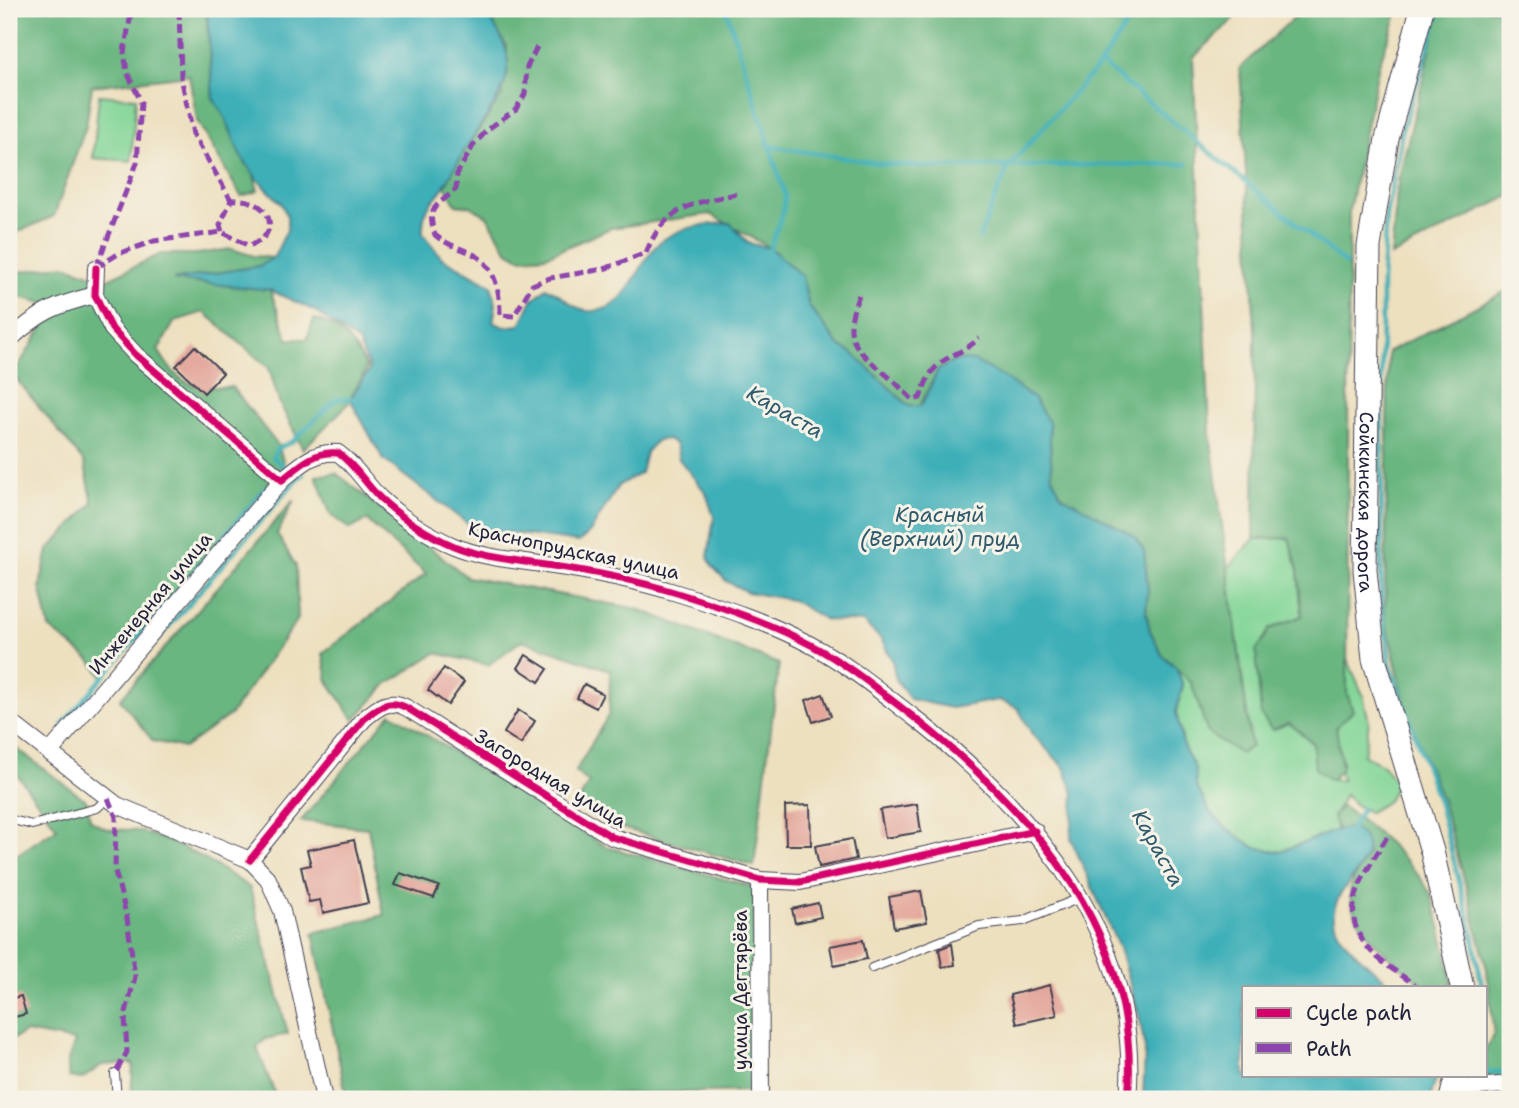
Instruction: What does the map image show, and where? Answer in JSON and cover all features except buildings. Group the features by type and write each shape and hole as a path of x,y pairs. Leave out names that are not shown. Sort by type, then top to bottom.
{"main road":[{"name":"Сойкинская дорога","path":"1422,9 1387,139 1369,246 1365,570 1374,659 1432,851 1462,986"}],"street":[{"path":"96,268 95,295 113,329 136,355 282,480"},
{"path":"9,340 36,315 65,302 95,295"},
{"name":"Краснопрудская улица","path":"282,480 315,456 328,451 338,453 379,497 410,522 453,546 483,555 638,582 676,593 745,616 810,645 858,674 976,770 1035,831 1080,898 1111,960 1127,1012 1130,1049 1128,1099"},
{"name":"Инженерная улица","path":"50,752 282,480"},
{"name":"Загородная улица","path":"250,860 364,719 380,705 390,703 407,708 612,837 760,880 800,882 1035,831"},
{"path":"9,721 108,799 135,814 250,860 268,879 282,911 324,1099"},
{"name":"улица Дегтярёва","path":"760,880 761,1099"},
{"path":"1454,1088 1510,1084"}],"lane":[{"path":"9,819 32,825 97,808 108,799"},
{"path":"872,968 979,926 1023,921 1080,898"},
{"path":"115,1074 117,1099"}],"green space":[{"path":"9,9 206,9 213,97 226,118 240,154 254,175 258,191 241,196 197,121 189,75 92,86 86,126 54,216 9,236"},
{"path":"514,9 1244,9 1193,58 1210,433 1251,746 1241,754 1208,733 1191,682 1162,655 1150,631 1146,613 1148,589 1144,551 1061,495 1052,477 1049,422 938,370 920,406 909,406 851,353 839,346 809,306 802,276 770,248 710,214 611,228 546,256 520,258 507,250 487,216 470,206 456,205 445,186 456,164 502,95 507,47 491,20"},
{"path":"1303,9 1399,9 1379,64 1349,211 1347,693 1353,711 1336,727 1342,768 1331,780 1315,769 1313,743 1289,723 1272,730 1261,715 1256,651 1270,629 1302,616 1298,570 1289,538 1254,539 1255,331 1240,68"},
{"path":"1440,9 1510,9 1510,196 1391,256 1398,182"},
{"path":"99,95 136,98 131,161 93,158"},
{"path":"231,249 254,256 274,258 259,266 175,280 270,290 288,339 307,339 314,319 323,322 346,337 367,368 347,405 303,449 279,402 269,368 204,312 175,321 158,350 173,372 188,383 206,387 232,387 279,447 284,464 103,677 90,660 49,628 40,586 48,550 93,503 84,462 13,375 42,328 50,305 16,296 10,273 65,265 106,280 161,254 197,254"},
{"path":"1510,289 1510,1078 1486,1081 1488,1045 1494,1036 1487,970 1442,801 1407,712 1385,618 1388,352"},
{"path":"336,473 467,577 638,609 779,664 754,866 615,826 579,801 589,782 575,772 609,714 610,670 522,640 488,665 436,653 387,684 354,720 328,681 323,653 426,574 367,520 350,529 331,515 316,476"},
{"path":"294,500 277,534 296,566 298,619 231,714 184,748 153,741 120,699"},
{"path":"1289,538 1298,570 1302,616 1270,629 1272,730 1289,723 1313,743 1331,780 1343,780 1339,773 1343,761 1324,733 1343,649 1363,695 1369,722 1364,755 1384,766 1397,784 1388,801 1369,812 1355,805 1345,795 1333,817 1337,830 1279,852 1254,847 1224,826 1209,811 1196,785 1195,768 1184,748 1176,712 1183,685 1176,667 1251,746 1228,568 1254,539"},
{"path":"391,713 607,847 754,887 754,1091 347,1099 313,933 384,915 368,828 301,821"},
{"path":"17,749 87,801 90,819 98,825 111,830 142,832 171,842 212,863 250,888 288,1034 265,1039 257,1048 277,1099 131,1099 133,1063 102,1065 82,1079 69,1077 67,1063 75,1041 26,1032 9,1041 9,860 57,828 9,764 9,754"},
{"path":"1341,806 1364,823 1410,865 1427,888 1439,921 1452,986 1426,986 1403,969 1367,933 1352,906 1350,893 1354,878 1368,854 1352,827 1337,830 1333,817"}],"water":[{"name":"Красный (Верхний) пруд","path":"207,9 483,9 503,40 508,66 506,79 493,107 427,210 423,234 442,258 491,285 496,304 493,322 504,327 520,325 532,300 546,288 582,310 602,310 624,295 654,248 663,240 687,229 730,223 748,243 770,248 802,276 809,306 839,346 851,352 909,406 921,406 938,370 957,360 975,361 1034,399 1049,422 1052,477 1061,495 1134,536 1144,551 1148,589 1146,613 1150,631 1162,655 1176,667 1183,685 1176,712 1184,748 1195,768 1196,785 1209,811 1224,826 1254,847 1279,852 1352,827 1364,838 1367,848 1365,859 1341,893 1335,906 1334,919 1336,928 1349,946 1393,986 1242,986 1242,1076 1437,1076 1430,1099 1143,1099 1145,1049 1139,1015 1119,948 1071,839 1074,794 1064,767 1032,734 1018,708 999,700 951,708 910,699 896,680 892,660 881,639 863,622 826,620 792,600 747,592 726,581 712,566 708,557 714,517 706,493 679,459 676,445 668,439 657,440 646,452 641,473 619,485 590,532 579,542 473,528 383,459 350,399 370,369 358,342 315,311 270,290 173,280 259,266 274,257 287,230 287,216 281,203 257,179 240,155 226,119 213,98"}],"waterway":[{"path":"726,9 785,195 783,212 770,248"},
{"path":"979,238 1008,167 1101,63 1137,9"},
{"path":"1440,9 1403,127 1386,215 1382,280 1381,601 1390,665 1439,803 1473,935 1482,986"},
{"path":"1101,63 1346,264"},
{"path":"769,146 883,164 934,167 1187,164"},
{"path":"283,466 273,457 277,449 293,441 336,399 350,399"},
{"path":"119,684 303,475"},
{"path":"63,724 267,486"},
{"path":"1397,784 1407,812"},
{"path":"1352,827 1362,809"},
{"path":"1488,1072 1510,1072"}],"marked path":[{"path":"96,268 137,163 141,102 127,72 124,52 132,9"},
{"path":"179,9 181,77 193,134 231,200"},
{"path":"537,47 527,67 525,94 516,109 488,129 473,146 457,174 456,189 435,207 432,218 435,235 475,255 488,266 498,290 500,315 514,316 532,285 550,278 604,269 646,253 653,238 671,216 693,204 736,194"},
{"path":"96,268 118,254 154,241 222,232 249,246 267,233 268,217 255,204 244,200 231,200 220,225 222,232"},
{"path":"859,295 851,323 855,342 860,351 913,400 920,398 936,367 979,338"},
{"path":"108,798 116,817 115,871 127,918 135,977 125,1016 127,1052 115,1074"},
{"path":"1387,837 1368,868 1355,898 1356,927 1363,942 1377,957 1415,986"}],"cycle path":[{"path":"96,268 95,295 112,329 136,355 282,480 315,457 338,453 388,505 444,542 488,556 579,570 645,584 746,616 795,637 839,661 916,719 1001,795 1039,838 1072,884 1099,933 1118,985 1128,1040 1128,1099"},
{"path":"250,860 364,719 389,704 407,708 612,837 760,880 800,882 1035,831"}],"water label":[{"name":"Караста","path":"785,412"},
{"name":"Караста","path":"1158,848"}]}
